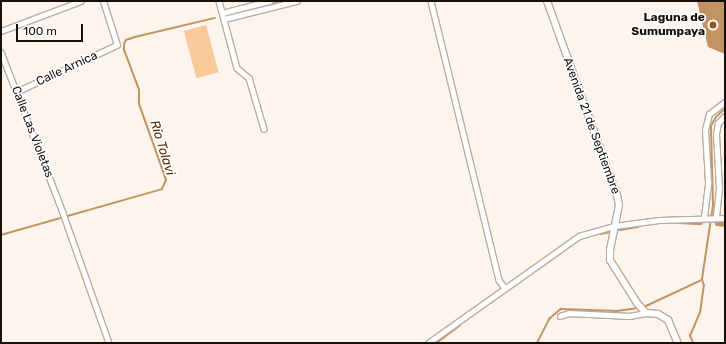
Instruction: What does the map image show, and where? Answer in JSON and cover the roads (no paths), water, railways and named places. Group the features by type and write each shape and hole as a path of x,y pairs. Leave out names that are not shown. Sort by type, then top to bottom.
{"street":[{"path":"1,31 81,1"},
{"name":"Calle Arnica","path":"16,92 117,45 103,1"},
{"path":"219,1 237,68 249,78 264,128"},
{"path":"222,13 269,1"},
{"path":"224,19 297,1"},
{"path":"431,1 499,280 504,287"},
{"name":"Avenida 21 de Septiembre","path":"547,1 617,195 619,205 614,226 610,260 643,310"},
{"name":"Calle Las Violetas","path":"1,52 64,214 109,343"},
{"path":"705,217 708,182 705,130 709,114 725,102"},
{"path":"714,217 719,188 716,134 718,123 725,116"},
{"path":"428,343 504,287 579,236 614,226 705,217 725,218"},
{"path":"560,316 569,313 629,316 643,310 658,314 668,320 678,343"}],"waterway":[{"name":"Río Tolavi","path":"229,15 284,1"},
{"name":"Río Tolavi","path":"1,235 162,189 166,180 139,104 139,90 124,50 124,44 126,40 135,37 215,18"},
{"path":"702,279 713,205 711,126 716,117 725,109"},
{"path":"678,221 700,222"},
{"path":"717,223 725,224"},
{"path":"619,228 637,225"},
{"path":"600,232 610,230"},
{"path":"644,307 702,280"},
{"path":"693,343 690,336 700,313 704,286 702,280"},
{"path":"537,343 549,319 561,309 617,311 638,308"},
{"path":"433,343 458,324"}],"place":[{"name":"Laguna de Sumumpaya","path":"713,25"}]}
